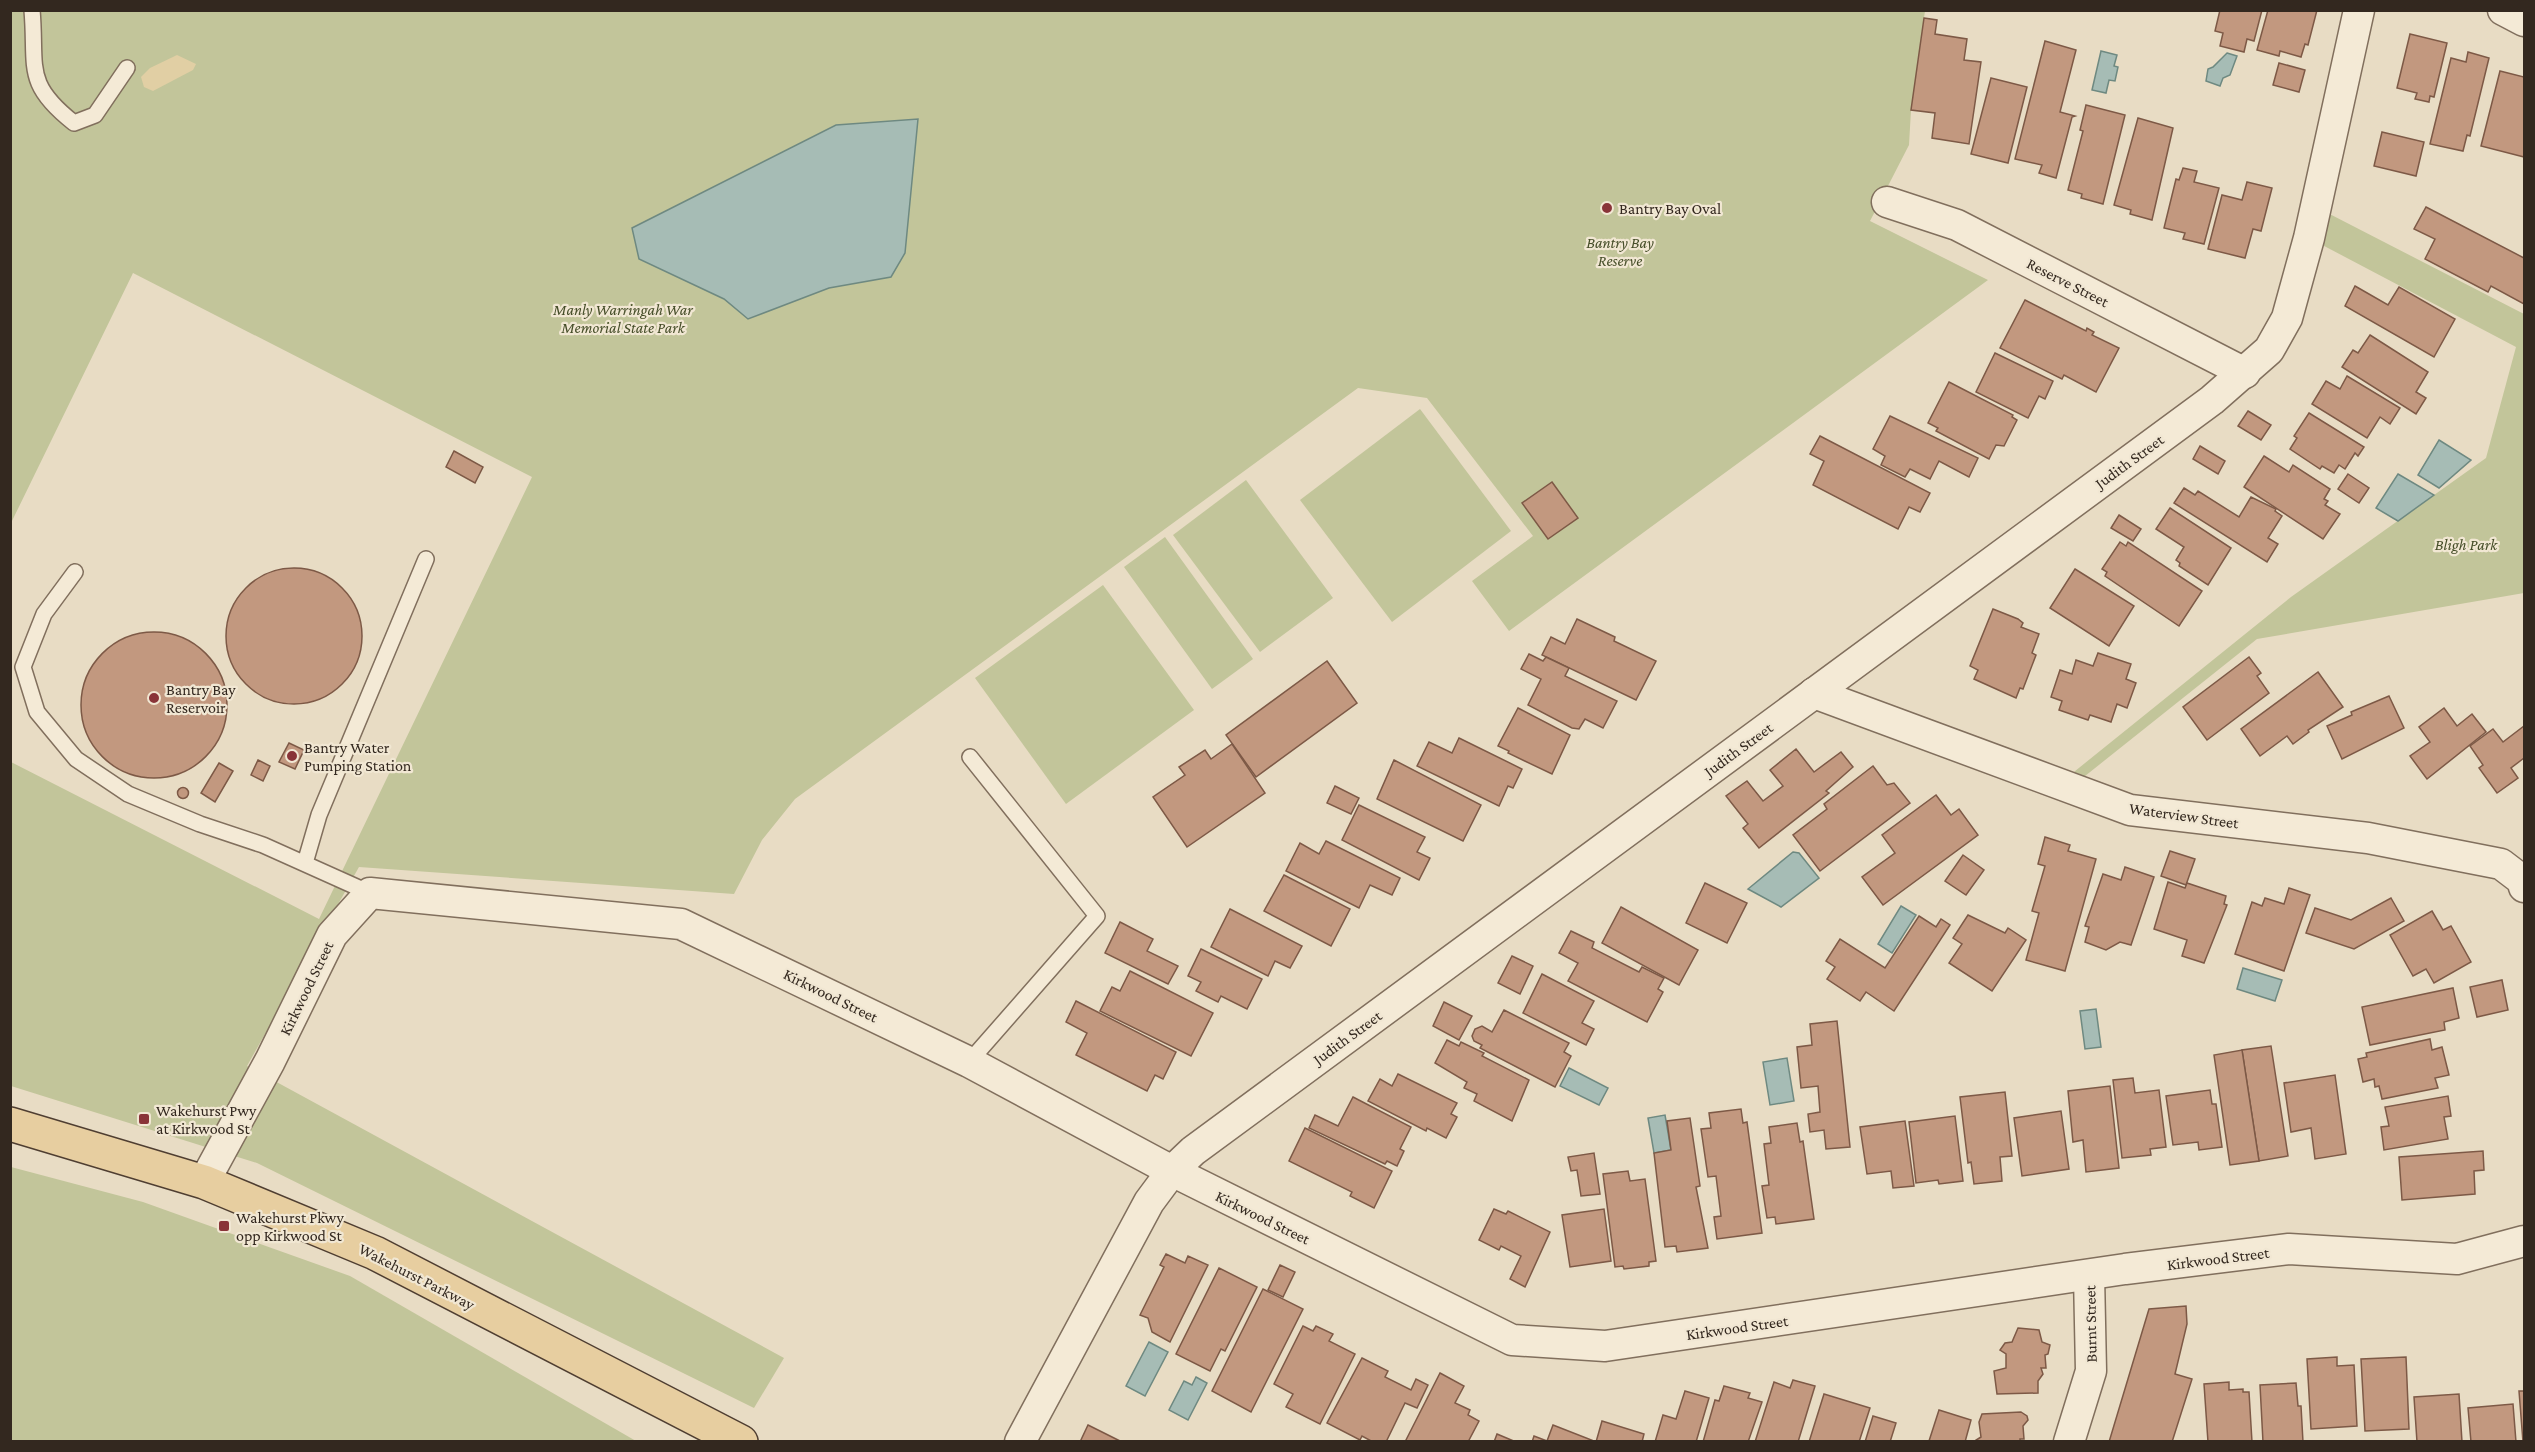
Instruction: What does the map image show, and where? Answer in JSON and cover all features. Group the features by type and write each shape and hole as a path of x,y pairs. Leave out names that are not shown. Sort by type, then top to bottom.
{"main road":[{"name":"Wakehurst Parkway","path":"10,1124 204,1182 375,1253 741,1442"}],"street":[{"name":"Judith Street","path":"1020,1442 1149,1202 1172,1171 1193,1151 2245,373 2269,350 2287,318 2309,238 2359,10"},
{"path":"2503,10 2524,21"},
{"name":"Reserve Street","path":"1887,202 1958,225 2245,373"},
{"name":"Waterview Street","path":"1814,693 2130,810 2379,840 2501,864 2522,880 2524,887"},
{"name":"Kirkwood Street","path":"204,1182 270,1061 332,935 370,893 681,924 969,1062 1172,1171 1512,1340 1605,1346 2089,1275 2289,1249 2457,1259 2524,1242"},
{"name":"Burnt Street","path":"2069,1442 2091,1371 2089,1275"}],"lane":[{"path":"32,10 32,53 36,78 50,105 74,123 95,115 127,68"},
{"path":"304,863 319,815 426,559"},
{"path":"75,572 44,614 23,667 37,712 76,759 128,794 304,863 370,893"},
{"path":"969,1062 1097,916 970,758"}],"green space":[{"path":"10,11 1925,11 1911,110 1909,145 1870,221 1988,280 1509,631 1472,581 1533,536 1427,398 1358,388 795,799 762,840 734,894 359,867 247,1066 784,1358 754,1408 257,1163 11,1086 11,762 319,919 532,477 133,273 11,523"},
{"name":"Bligh Park","path":"2316,207 2524,314 2524,593 2257,639 2070,788 2059,784 2291,597 2486,458 2516,347 2309,238"},
{"path":"1420,409 1511,531 1392,622 1300,500"},
{"path":"1246,480 1333,598 1260,652 1173,535"},
{"path":"1165,537 1253,659 1212,689 1124,567"},
{"path":"1103,585 1194,710 1066,804 975,678"},
{"path":"11,1167 143,1202 350,1276 636,1441 11,1441"}],"sand":[{"path":"177,55 196,64 193,70 153,91 144,87 141,77 150,68"}],"water":[{"path":"2101,51 2117,55 2114,66 2118,67 2115,81 2109,80 2106,93 2092,90"},
{"path":"2227,53 2237,56 2230,75 2223,78 2220,86 2206,81 2208,69"},
{"path":"918,119 905,253 891,277 829,288 748,319 724,299 639,259 632,228 836,125"},
{"path":"2439,440 2471,460 2439,488 2418,475"},
{"path":"2398,474 2434,495 2398,521 2376,508"},
{"path":"1793,852 1799,853 1819,878 1781,907 1748,889"},
{"path":"1901,906 1916,915 1892,953 1878,944"},
{"path":"2243,968 2282,980 2275,1001 2237,989"},
{"path":"2096,1009 2101,1047 2085,1049 2080,1011"},
{"path":"1787,1058 1794,1101 1770,1105 1763,1062"},
{"path":"1569,1068 1608,1088 1599,1105 1560,1086"},
{"path":"1665,1115 1671,1150 1654,1153 1648,1118"},
{"path":"1149,1342 1168,1352 1145,1396 1126,1386"},
{"path":"1196,1377 1207,1383 1188,1420 1169,1410 1184,1381 1192,1385"}],"building":[{"path":"2220,10 2262,10 2254,41 2247,39 2244,52 2220,46 2223,33 2215,31"},
{"path":"2268,10 2317,10 2308,45 2305,44 2301,57 2280,51 2279,56 2257,50"},
{"path":"1924,18 1937,20 1935,34 1967,39 1964,60 1981,62 1969,144 1932,138 1935,113 1911,110"},
{"path":"2410,34 2447,43 2434,97 2430,96 2429,102 2415,99 2417,93 2397,88"},
{"path":"2045,41 2076,50 2060,112 2075,116 2072,117 2056,178 2039,173 2042,165 2015,159"},
{"path":"2468,52 2489,58 2470,136 2467,135 2463,151 2430,144 2451,58 2466,62"},
{"path":"2279,63 2305,70 2299,92 2273,85"},
{"path":"2500,71 2524,77 2524,157 2481,146"},
{"path":"1991,78 2027,87 2008,163 1971,154"},
{"path":"2086,105 2125,115 2103,204 2081,198 2082,194 2068,190 2083,131 2080,130"},
{"path":"2138,118 2173,128 2152,220 2130,214 2131,210 2114,205"},
{"path":"2382,132 2424,142 2416,176 2374,166"},
{"path":"2183,168 2197,171 2194,182 2219,188 2204,244 2183,239 2185,233 2164,228 2176,179 2179,180"},
{"path":"2247,182 2272,188 2261,231 2253,229 2245,258 2208,249 2222,195 2242,200"},
{"path":"2426,207 2524,258 2524,304 2491,286 2488,292 2425,259 2435,239 2414,229"},
{"path":"2355,286 2388,305 2399,287 2455,319 2434,357 2345,306"},
{"path":"2025,300 2086,331 2087,328 2094,332 2092,335 2119,348 2096,392 2064,375 2062,379 2000,348"},
{"path":"2370,335 2428,372 2416,392 2426,398 2416,414 2342,367 2353,350 2358,353"},
{"path":"1995,353 2053,381 2045,399 2039,396 2028,418 1976,392"},
{"path":"2347,376 2400,408 2390,424 2380,417 2367,438 2312,404 2326,381 2340,389"},
{"path":"1949,382 2013,415 2012,417 2017,420 2004,446 1996,445 1989,459 1936,431 1938,428 1928,423"},
{"path":"2248,411 2271,425 2261,440 2238,426"},
{"path":"2309,413 2364,447 2358,456 2355,453 2345,469 2339,465 2334,473 2322,466 2320,469 2290,449 2297,438 2294,436"},
{"path":"1890,416 1978,458 1969,477 1939,461 1930,479 1910,469 1905,477 1881,465 1885,456 1873,449"},
{"path":"1820,436 1930,493 1920,512 1909,507 1898,529 1813,485 1824,461 1810,454"},
{"path":"2200,446 2225,461 2218,474 2193,459"},
{"path":"454,451 483,467 475,483 446,467"},
{"path":"2264,456 2289,472 2293,465 2330,489 2324,499 2328,501 2325,505 2340,514 2323,539 2244,487"},
{"path":"2348,474 2369,488 2359,503 2338,489"},
{"path":"1552,482 1578,518 1548,539 1522,503"},
{"path":"2184,488 2195,495 2198,491 2239,517 2251,497 2276,509 2275,511 2282,516 2268,538 2278,544 2267,562 2174,503"},
{"path":"2170,508 2231,548 2208,585 2179,566 2180,563 2176,560 2184,547 2156,529"},
{"path":"2119,515 2141,529 2133,541 2111,528"},
{"path":"2120,542 2126,546 2128,542 2202,591 2179,626 2105,576 2107,572 2102,569"},
{"name":"Bantry Bay Reservoir","path":"294,568 320,573 342,588 357,610 362,636 357,662 342,684 320,699 294,704 268,699 246,684 231,662 226,636 231,610 246,588 268,573"},
{"path":"2075,569 2134,606 2109,646 2050,608"},
{"path":"1993,609 2018,619 2023,623 2021,627 2039,634 2032,653 2036,655 2023,689 2020,688 2016,698 1974,679 1978,670 1970,666"},
{"path":"1577,619 1615,637 1614,641 1656,661 1636,700 1542,655 1551,637 1565,644"},
{"name":"Bantry Bay Reservoir","path":"154,632 182,637 206,653 222,677 227,705 222,733 206,757 182,773 154,778 126,773 102,757 86,733 81,705 86,677 102,653 126,637"},
{"path":"2098,653 2131,664 2126,679 2136,683 2127,708 2117,704 2111,722 2090,715 2088,720 2059,710 2062,701 2051,697 2060,670 2072,674 2076,660 2093,666"},
{"path":"1529,654 1543,661 1546,657 1569,668 1565,676 1617,701 1603,728 1585,719 1579,729 1572,728 1528,705 1541,679 1521,669"},
{"path":"2249,657 2261,673 2257,676 2269,693 2207,740 2183,707"},
{"path":"1327,661 1357,703 1256,777 1226,735"},
{"path":"2318,672 2343,707 2308,730 2309,732 2293,744 2287,736 2260,756 2241,729"},
{"path":"2389,696 2404,728 2342,759 2327,726 2352,715 2351,712"},
{"path":"1518,708 1570,735 1552,774 1498,746"},
{"path":"2444,708 2457,726 2472,714 2486,732 2427,779 2410,756 2430,742 2419,727"},
{"path":"2524,726 2524,758 2511,768 2518,778 2497,793 2479,768 2483,765 2470,746 2493,729 2503,742"},
{"path":"1459,738 1522,769 1513,788 1508,786 1499,806 1417,766 1429,742 1452,753"},
{"name":"Bantry Water Pumping Station","path":"289,743 304,750 295,769 279,762"},
{"path":"1232,744 1265,793 1187,847 1153,797 1185,775 1179,767 1205,750 1211,759"},
{"path":"1796,749 1814,772 1841,752 1853,767 1826,791 1829,793 1759,848 1743,828 1748,824 1726,796 1747,781 1763,801 1783,786 1770,770"},
{"path":"258,760 270,766 263,781 251,775"},
{"path":"1394,760 1481,805 1463,841 1377,799"},
{"path":"219,763 233,771 215,802 201,793"},
{"path":"1873,766 1887,785 1894,783 1910,803 1820,871 1793,835 1827,809 1824,804"},
{"path":"1335,786 1359,798 1351,814 1327,803"},
{"path":"183,787 189,793 183,799 177,793"},
{"path":"1936,795 1951,815 1959,809 1978,835 1883,905 1862,877 1895,853 1882,835"},
{"path":"1359,805 1425,837 1417,852 1430,858 1419,880 1342,840"},
{"path":"2045,837 2070,845 2068,851 2096,859 2065,971 2026,960 2039,913 2032,911 2045,866 2038,864"},
{"path":"1326,841 1400,878 1392,895 1370,885 1359,908 1286,871 1300,843 1319,854"},
{"path":"2170,851 2195,859 2186,885 2161,876"},
{"path":"1963,855 1984,870 1966,895 1945,881"},
{"path":"2125,867 2154,877 2131,945 2120,942 2106,950 2085,942 2089,927 2085,926 2103,874 2121,880"},
{"path":"1284,875 1350,909 1331,946 1264,911"},
{"path":"2168,882 2185,888 2187,883 2226,896 2224,904 2227,905 2204,963 2182,956 2187,940 2154,929"},
{"path":"1705,883 1747,903 1727,943 1686,923"},
{"path":"2289,888 2310,895 2284,971 2235,954 2252,902 2262,906 2265,898 2284,904"},
{"path":"2391,898 2404,921 2354,949 2306,933 2315,908 2351,920"},
{"path":"1621,907 1698,950 1679,985 1602,943"},
{"path":"1230,909 1302,946 1290,968 1275,961 1268,976 1211,947"},
{"path":"2432,911 2443,930 2451,926 2471,962 2434,983 2426,969 2413,976 2390,935"},
{"path":"1968,915 2005,933 2008,928 2026,940 1992,991 1949,963 1962,944 1953,938"},
{"path":"1919,916 1936,927 1941,919 1950,925 1894,1011 1866,992 1860,1001 1827,979 1835,967 1826,961 1840,939 1885,968"},
{"path":"1120,922 1153,939 1147,951 1178,966 1168,984 1105,953"},
{"path":"1571,931 1594,942 1592,948 1639,972 1642,967 1664,978 1658,989 1663,992 1647,1022 1568,981 1578,963 1559,953"},
{"path":"1201,949 1262,979 1247,1009 1221,996 1218,1002 1196,991 1201,982 1188,976"},
{"path":"1512,956 1533,966 1520,994 1498,983"},
{"path":"1130,971 1213,1013 1191,1056 1100,1011 1112,987 1120,991"},
{"path":"1542,974 1594,1001 1582,1023 1594,1029 1586,1045 1523,1013"},
{"path":"2502,980 2508,1010 2477,1017 2470,987"},
{"path":"2453,988 2459,1018 2444,1022 2445,1030 2370,1045 2362,1007"},
{"path":"1076,1001 1176,1052 1163,1079 1155,1075 1147,1091 1076,1055 1087,1033 1066,1022"},
{"path":"1444,1002 1472,1016 1459,1040 1433,1026"},
{"path":"1504,1010 1569,1043 1564,1052 1571,1056 1555,1087 1480,1048 1482,1045 1474,1041 1472,1036 1475,1029 1482,1026 1492,1032"},
{"path":"1837,1021 1850,1147 1826,1149 1824,1130 1810,1132 1808,1114 1820,1112 1818,1086 1801,1088 1797,1047 1812,1045 1810,1024"},
{"path":"2430,1039 2432,1050 2442,1047 2449,1075 2435,1078 2438,1088 2382,1099 2379,1086 2375,1087 2374,1079 2363,1082 2358,1059 2367,1057 2366,1053"},
{"path":"1447,1040 1459,1046 1461,1042 1484,1053 1482,1056 1529,1080 1512,1121 1474,1101 1477,1094 1464,1088 1467,1082 1435,1063"},
{"path":"2271,1046 2288,1156 2259,1161 2242,1050"},
{"path":"2242,1050 2259,1161 2230,1165 2214,1055"},
{"path":"1398,1074 1457,1103 1451,1114 1457,1117 1446,1138 1427,1128 1426,1131 1368,1101 1380,1079 1392,1086"},
{"path":"2335,1075 2346,1154 2315,1159 2311,1128 2291,1132 2284,1083"},
{"path":"2133,1078 2135,1093 2159,1090 2166,1147 2150,1149 2151,1155 2122,1158 2113,1080"},
{"path":"2110,1086 2119,1168 2086,1172 2083,1140 2073,1142 2068,1091"},
{"path":"2210,1090 2212,1104 2216,1104 2222,1147 2199,1150 2198,1142 2173,1145 2166,1096"},
{"path":"2005,1092 2012,1156 2000,1157 2002,1181 1974,1184 1971,1162 1968,1163 1960,1097"},
{"path":"2448,1096 2451,1116 2444,1117 2448,1139 2384,1150 2381,1127 2389,1126 2385,1107"},
{"path":"1353,1097 1411,1127 1400,1149 1404,1151 1397,1166 1387,1161 1385,1164 1309,1128 1315,1115 1338,1126"},
{"path":"1741,1109 1743,1123 1747,1122 1762,1233 1717,1239 1714,1217 1721,1216 1716,1176 1708,1177 1701,1129 1711,1128 1709,1113"},
{"path":"2061,1111 2069,1169 2022,1176 2014,1118"},
{"path":"1955,1116 1963,1181 1939,1184 1938,1180 1916,1183 1909,1122"},
{"path":"1690,1118 1700,1186 1696,1187 1708,1248 1677,1252 1676,1246 1665,1247 1654,1153 1671,1150 1667,1121"},
{"path":"1905,1121 1914,1186 1893,1188 1891,1171 1867,1174 1860,1127"},
{"path":"1797,1123 1800,1142 1803,1141 1814,1219 1776,1224 1775,1217 1767,1218 1762,1186 1769,1185 1764,1144 1771,1143 1769,1127"},
{"path":"1305,1128 1392,1171 1374,1208 1350,1196 1352,1192 1289,1161"},
{"path":"2483,1151 2484,1170 2474,1171 2475,1194 2402,1200 2399,1157"},
{"path":"1594,1153 1600,1194 1581,1196 1577,1170 1571,1171 1568,1157"},
{"path":"1628,1171 1630,1181 1645,1179 1656,1261 1649,1262 1649,1266 1624,1269 1623,1266 1615,1267 1603,1174"},
{"path":"1494,1209 1506,1214 1508,1211 1550,1232 1525,1287 1510,1279 1521,1256 1501,1246 1499,1250 1479,1240"},
{"path":"1604,1209 1611,1261 1570,1267 1562,1215"},
{"path":"1166,1254 1185,1263 1188,1256 1208,1265 1170,1342 1152,1332 1148,1318 1140,1315 1164,1267 1160,1265"},
{"path":"1280,1265 1295,1272 1283,1297 1268,1290"},
{"path":"1219,1268 1257,1287 1225,1351 1221,1349 1210,1371 1176,1354"},
{"path":"1263,1289 1303,1309 1251,1412 1212,1391"},
{"path":"2186,1306 2187,1324 2175,1374 2192,1379 2172,1442 2109,1442 2149,1309"},
{"path":"1303,1326 1313,1331 1316,1326 1333,1334 1329,1341 1355,1354 1320,1424 1286,1407 1293,1394 1274,1384"},
{"path":"2018,1328 2039,1330 2042,1342 2050,1345 2048,1354 2045,1355 2046,1368 2041,1368 2043,1374 2038,1381 2038,1393 1997,1394 1994,1371 2006,1368 2006,1354 2000,1350 2005,1343 2012,1342"},
{"path":"2337,1357 2337,1366 2354,1365 2357,1426 2311,1429 2307,1359"},
{"path":"2406,1357 2409,1429 2365,1431 2361,1359"},
{"path":"1362,1358 1388,1371 1385,1377 1411,1390 1416,1379 1428,1385 1417,1408 1405,1403 1386,1442 1373,1442 1362,1436 1360,1440 1327,1423"},
{"path":"1440,1373 1464,1386 1455,1403 1470,1410 1468,1415 1479,1421 1468,1442 1409,1442 1406,1440"},
{"path":"1793,1380 1815,1386 1798,1442 1755,1442 1774,1382 1790,1388"},
{"path":"2229,1382 2229,1390 2243,1389 2243,1392 2249,1392 2252,1442 2208,1442 2204,1384"},
{"path":"2296,1383 2298,1406 2301,1406 2303,1442 2263,1442 2260,1385"},
{"path":"1724,1386 1750,1393 1748,1398 1762,1402 1748,1442 1703,1442 1715,1400 1719,1401"},
{"path":"1685,1391 1709,1398 1696,1442 1655,1442 1663,1415 1676,1419"},
{"path":"2519,1391 2524,1391 2524,1442 2523,1442"},
{"path":"1824,1394 1870,1408 1859,1442 1809,1442"},
{"path":"2459,1394 2462,1442 2417,1442 2414,1397"},
{"path":"2513,1404 2516,1442 2471,1442 2468,1408"},
{"path":"1939,1410 1971,1420 1965,1442 1925,1442 1929,1441"},
{"path":"2021,1412 2027,1416 2028,1420 2023,1426 2024,1439 2020,1439 2020,1442 1973,1442 1981,1437 1979,1422 1982,1414"},
{"path":"1873,1416 1896,1423 1890,1442 1865,1442"},
{"path":"1602,1421 1644,1434 1642,1442 1596,1442"},
{"path":"1088,1425 1122,1442 1080,1442"},
{"path":"1553,1425 1594,1441 1532,1442 1534,1436 1547,1441"},
{"path":"1497,1434 1516,1442 1494,1442"}],"place":[{"name":"Bantry Bay Oval","path":"1607,208"},
{"name":"Bantry Bay Reservoir","path":"154,698"},
{"name":"Bantry Water Pumping Station","path":"292,756"},
{"name":"Wakehurst Pwy at Kirkwood St","path":"144,1119"},
{"name":"Wakehurst Pkwy opp Kirkwood St","path":"224,1226"}],"park label":[{"name":"Bantry Bay Reserve","path":"1620,251"},
{"name":"Manly Warringah War Memorial State Park","path":"623,318"}]}
